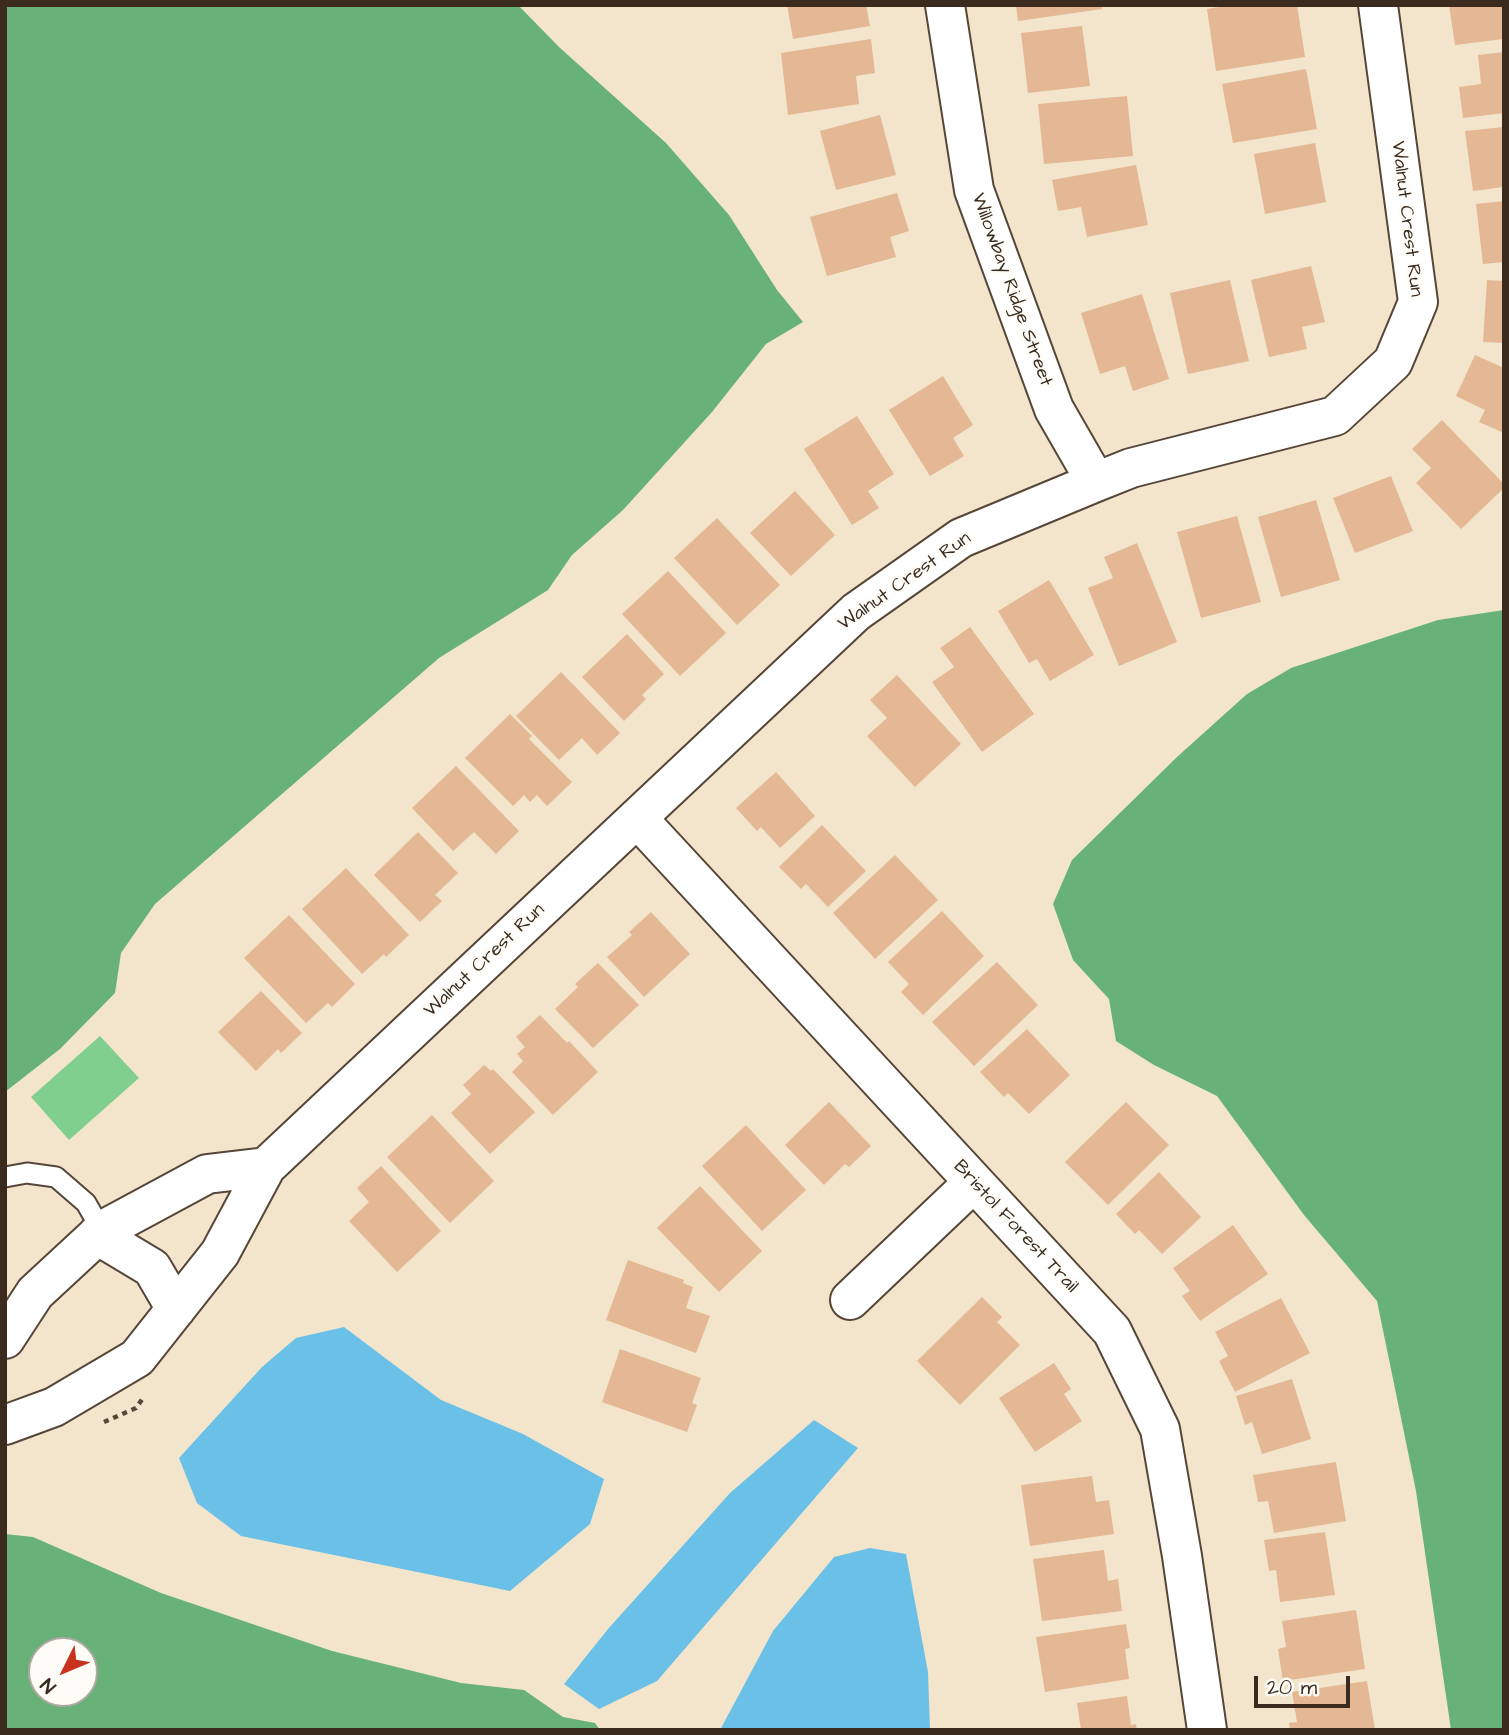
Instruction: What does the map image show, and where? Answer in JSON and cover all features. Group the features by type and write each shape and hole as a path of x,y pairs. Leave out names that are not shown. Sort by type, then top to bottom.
{"street":[{"name":"Willowbay Ridge Street","path":"945,5 974,190 1054,409 1096,482"},
{"name":"Walnut Crest Run","path":"5,1425 54,1407 137,1358 220,1253 267,1167 856,612 961,538 1096,482 1131,468 1335,416 1393,362 1418,302 1377,5"},
{"name":"Bristol Forest Trail","path":"636,818 1112,1331 1160,1429 1182,1556 1207,1730"},
{"path":"5,1339 35,1293 103,1230 207,1174 267,1167"},
{"path":"850,1300 974,1182"},
{"path":"97,1235 152,1268 176,1309"}],"lane":[{"path":"5,1177 27,1173 56,1177 86,1203 94,1217 97,1235"}],"green space":[{"path":"5,5 518,5 559,47 666,143 729,215 777,290 803,322 766,344 712,412 623,510 572,555 548,590 439,658 155,904 121,953 115,993 60,1049 5,1092"},
{"path":"1504,610 1504,1730 1451,1730 1416,1491 1377,1301 1304,1215 1217,1096 1154,1065 1116,1041 1109,999 1073,960 1053,904 1072,860 1177,757 1247,694 1291,668 1438,620"},
{"path":"100,1036 139,1078 69,1140 31,1097"},
{"path":"5,1534 33,1537 161,1593 332,1651 461,1683 524,1690 563,1717 595,1723 600,1730 5,1730"}],"water":[{"path":"344,1327 441,1400 523,1434 604,1479 590,1524 510,1591 241,1536 197,1503 179,1458 262,1367 296,1338"},
{"path":"814,1420 858,1448 657,1681 599,1709 564,1684 608,1629 730,1493"},
{"path":"870,1548 906,1554 928,1672 930,1730 720,1730 773,1631 834,1557"}],"building":[{"path":"787,5 866,5 870,26 793,39"},
{"path":"1016,5 1102,5 1102,9 1018,21"},
{"path":"1231,5 1297,5 1305,57 1216,71 1207,9"},
{"path":"1449,5 1504,5 1504,39 1455,45"},
{"path":"1082,26 1090,86 1028,93 1021,33"},
{"path":"871,39 875,73 856,76 859,104 788,115 781,53"},
{"path":"1504,52 1504,113 1463,118 1459,87 1481,84 1478,55"},
{"path":"1306,69 1317,129 1233,143 1222,84"},
{"path":"1127,96 1133,156 1044,164 1038,104"},
{"path":"880,115 896,175 836,190 820,131"},
{"path":"1504,127 1504,187 1473,191 1465,131"},
{"path":"1315,143 1326,202 1265,214 1254,154"},
{"path":"1136,165 1148,225 1087,237 1081,207 1058,211 1052,180"},
{"path":"897,193 909,231 890,237 896,257 827,276 810,217"},
{"path":"1504,201 1504,262 1483,264 1476,204"},
{"path":"1311,266 1325,322 1302,327 1307,349 1269,357 1251,280"},
{"path":"1230,280 1249,361 1188,374 1170,293"},
{"path":"1487,280 1504,281 1504,343 1483,342"},
{"path":"1142,294 1169,379 1133,391 1125,366 1100,374 1081,313"},
{"path":"1475,355 1504,368 1504,433 1479,422 1485,410 1456,396"},
{"path":"943,376 973,425 953,438 964,456 930,476 889,410"},
{"path":"857,416 894,474 868,491 879,508 852,525 804,449"},
{"path":"1442,420 1504,484 1504,488 1461,529 1416,483 1431,468 1412,449"},
{"path":"1391,476 1413,531 1355,553 1333,498"},
{"path":"795,491 835,535 791,576 750,533"},
{"path":"1316,500 1340,580 1281,597 1258,517"},
{"path":"1237,516 1261,602 1201,618 1177,532"},
{"path":"717,518 780,585 737,625 674,558"},
{"path":"1137,543 1177,642 1119,666 1088,588 1113,578 1104,557"},
{"path":"668,571 726,633 680,676 622,614"},
{"path":"1049,580 1094,655 1050,681 1037,659 1029,663 998,611"},
{"path":"970,627 1034,714 982,752 932,682 954,667 940,648"},
{"path":"627,634 664,674 642,695 646,699 624,721 582,677"},
{"path":"561,672 620,733 597,755 582,738 559,760 516,716"},
{"path":"897,675 961,744 915,787 867,736 887,718 870,700"},
{"path":"510,714 532,736 529,739 572,782 547,806 537,795 530,802 524,795 513,806 465,758"},
{"path":"456,766 519,831 496,854 474,832 453,851 412,808"},
{"path":"776,772 815,816 780,848 761,827 757,831 736,808"},
{"path":"822,825 866,871 828,907 806,884 801,889 779,867"},
{"path":"418,832 458,873 435,895 442,901 420,922 374,875"},
{"path":"895,855 938,900 875,959 833,913"},
{"path":"346,868 409,935 386,957 384,954 362,974 302,909"},
{"path":"942,911 984,956 923,1015 901,992 909,984 888,962"},
{"path":"651,912 690,954 644,997 607,957 632,935 629,932"},
{"path":"289,915 355,984 332,1007 328,1003 306,1023 244,958"},
{"path":"997,962 1038,1005 974,1066 932,1022"},
{"path":"598,963 639,1005 593,1048 555,1009 578,987 575,984"},
{"path":"261,991 302,1033 281,1053 278,1049 256,1071 218,1032"},
{"path":"540,1015 598,1072 553,1115 512,1072 523,1061 517,1054 525,1047 516,1037"},
{"path":"1027,1029 1070,1075 1029,1114 1008,1093 1004,1097 980,1072"},
{"path":"484,1065 491,1071 493,1069 535,1112 490,1154 451,1113 471,1094 463,1085"},
{"path":"829,1102 871,1146 849,1167 845,1164 824,1185 785,1145"},
{"path":"1126,1102 1169,1145 1108,1205 1065,1162"},
{"path":"432,1115 494,1181 450,1223 387,1157"},
{"path":"746,1125 806,1190 762,1231 702,1166"},
{"path":"381,1166 441,1231 397,1272 349,1221 369,1202 357,1188"},
{"path":"1159,1172 1201,1217 1162,1254 1139,1230 1135,1234 1116,1214"},
{"path":"700,1186 762,1251 719,1292 657,1228"},
{"path":"1233,1225 1268,1274 1200,1321 1182,1296 1190,1291 1173,1268"},
{"path":"628,1260 684,1280 683,1283 693,1287 686,1308 710,1316 696,1353 606,1320"},
{"path":"982,1297 1002,1317 997,1322 1020,1345 960,1405 917,1361"},
{"path":"1281,1298 1310,1353 1235,1392 1219,1361 1228,1356 1215,1332"},
{"path":"620,1349 701,1378 692,1403 697,1405 687,1432 602,1402"},
{"path":"1054,1363 1071,1389 1064,1394 1082,1421 1035,1452 999,1398"},
{"path":"1292,1379 1311,1439 1262,1454 1252,1422 1245,1425 1236,1396"},
{"path":"1336,1462 1346,1521 1274,1533 1268,1501 1258,1502 1253,1475"},
{"path":"1092,1476 1096,1502 1109,1500 1114,1534 1030,1546 1021,1485"},
{"path":"1325,1532 1335,1595 1280,1602 1276,1570 1269,1571 1264,1540"},
{"path":"1104,1550 1108,1581 1118,1579 1122,1611 1042,1621 1033,1559"},
{"path":"1356,1610 1365,1669 1283,1681 1278,1649 1286,1647 1282,1621"},
{"path":"1126,1624 1130,1648 1125,1649 1129,1679 1045,1692 1036,1637"},
{"path":"1367,1681 1375,1730 1290,1730 1289,1723 1297,1722 1292,1692"},
{"path":"1127,1696 1131,1725 1136,1724 1137,1730 1081,1730 1077,1703"}]}
